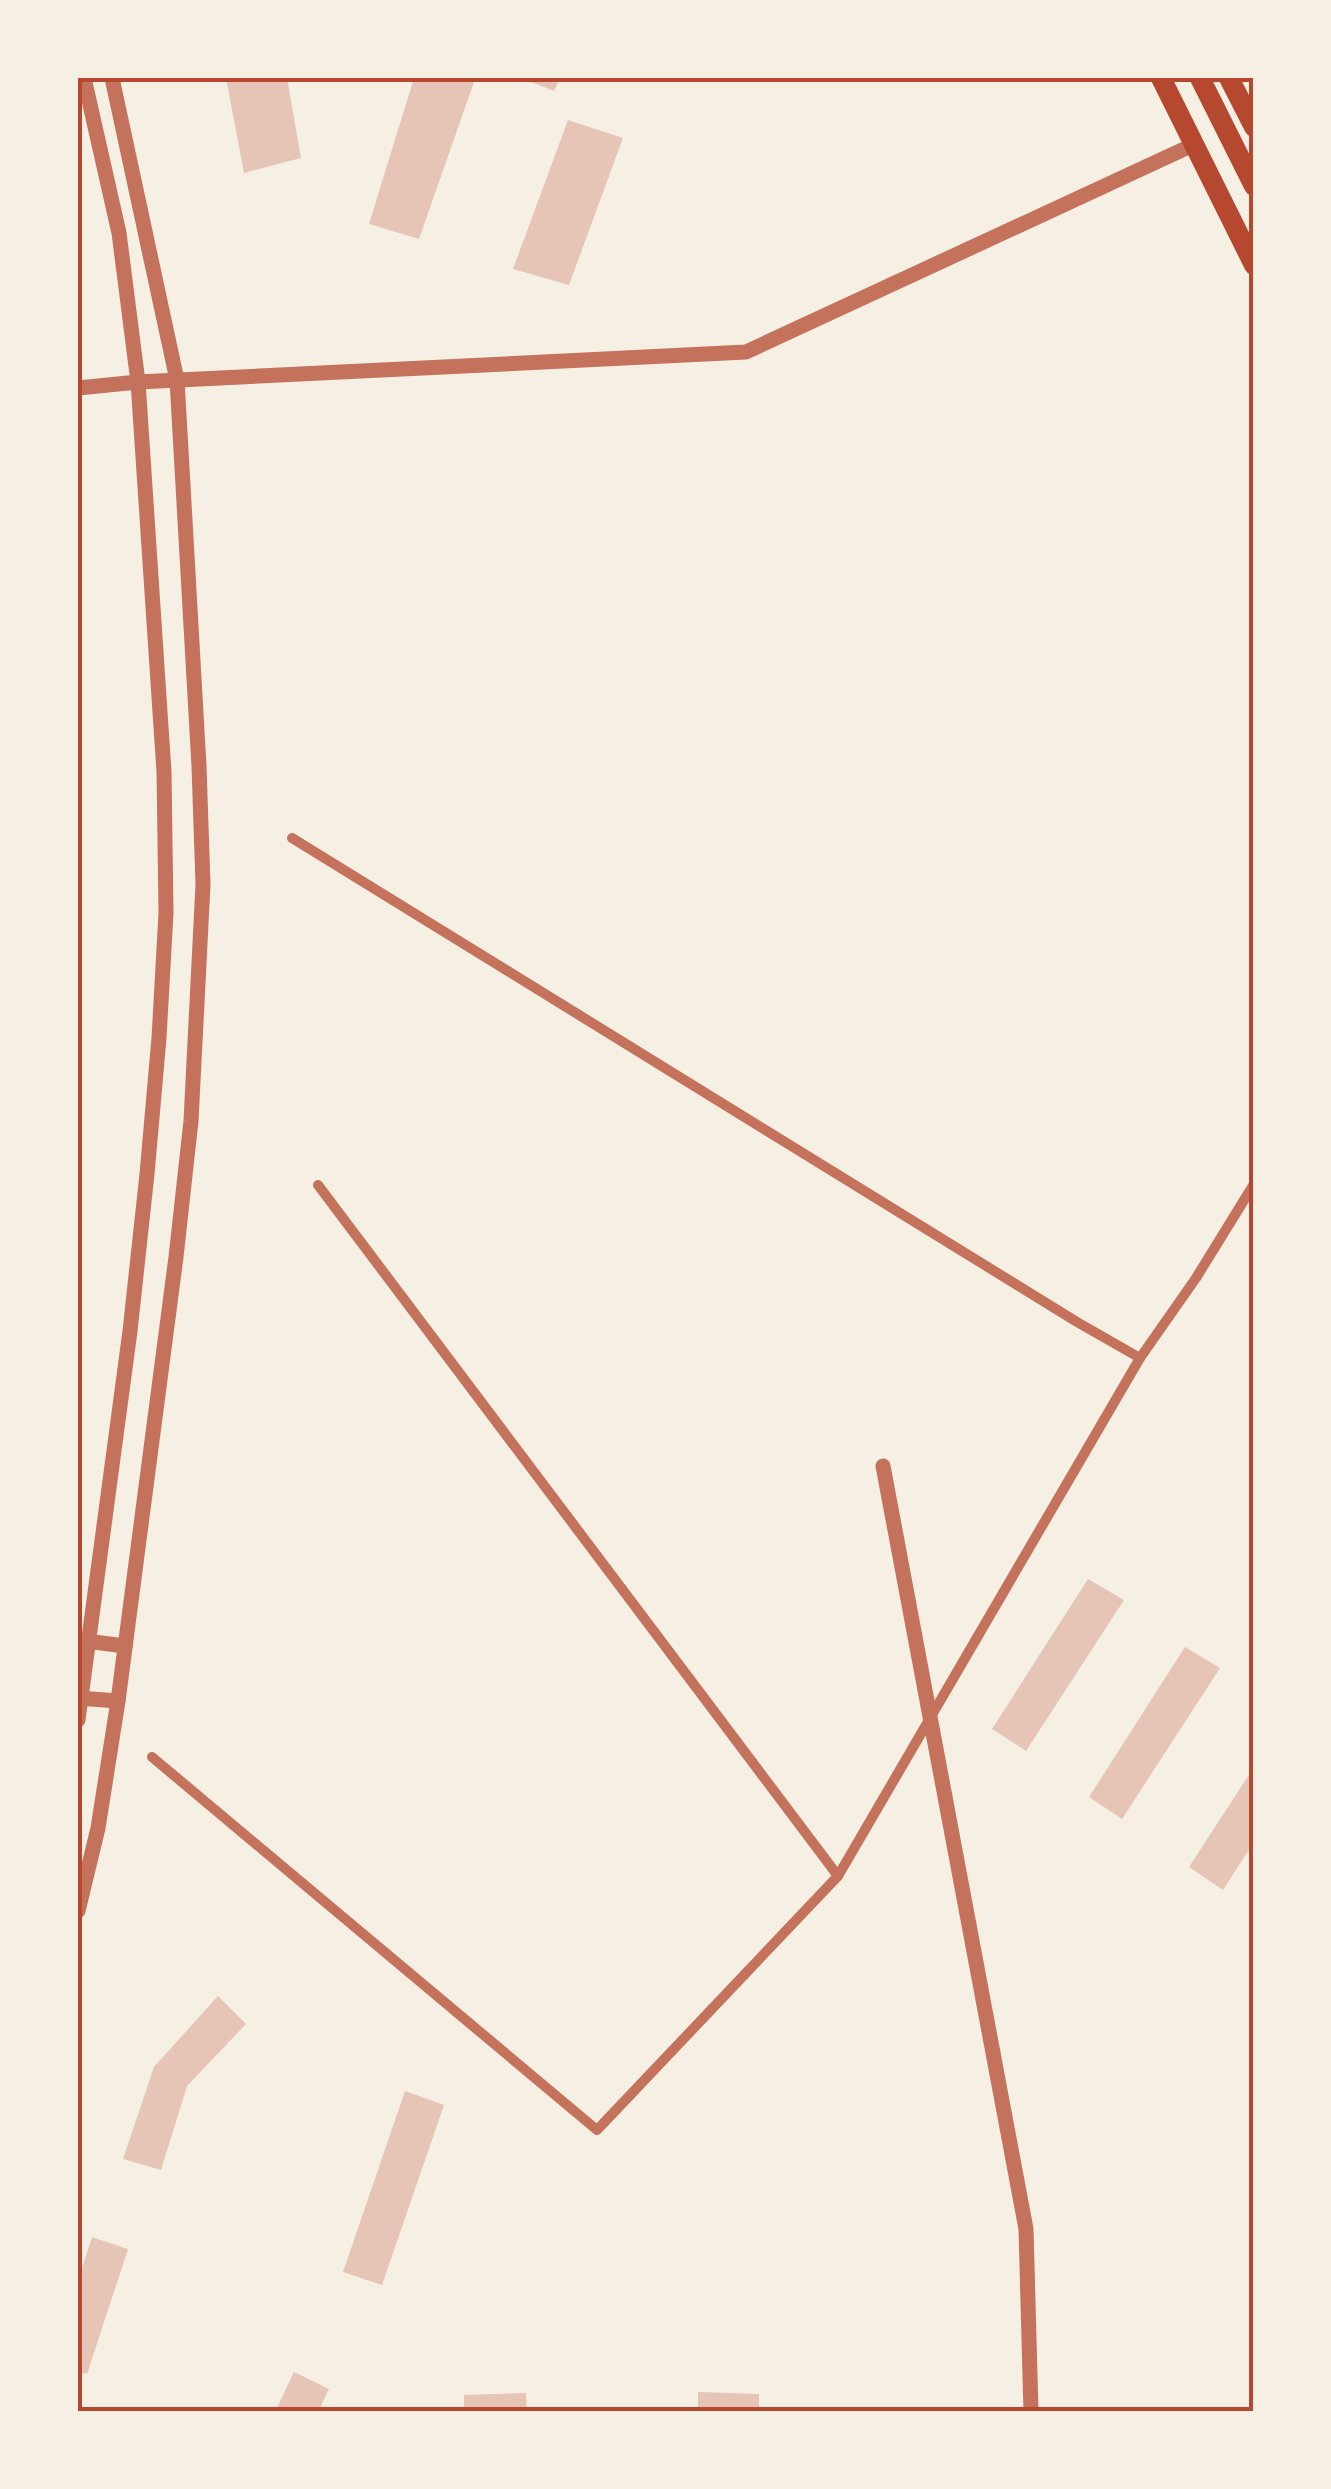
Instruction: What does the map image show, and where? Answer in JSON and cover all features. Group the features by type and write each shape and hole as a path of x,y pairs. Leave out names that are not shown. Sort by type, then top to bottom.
{"highway":[{"path":"1161,78 1254,265"},
{"path":"1200,78 1254,186"},
{"path":"1229,78 1254,127"}],"street":[{"path":"78,1720 83,1641 130,1330 148,1174 166,913 164,772 138,382 119,233 84,78"},
{"path":"78,1911 98,1828 118,1701 176,1257 190,1122 203,884 177,380 112,78"},
{"path":"78,388 746,352 1195,144"},
{"path":"292,838 1140,1358"},
{"path":"152,1757 597,2130 838,1876 1140,1358 1254,1184"},
{"path":"318,1185 838,1876"},
{"path":"883,1466 1026,2229 1031,2412"},
{"path":"83,1641 125,1646"},
{"path":"79,1698 118,1701"}],"building":[{"path":"226,78 287,78 301,158 244,173"},
{"path":"414,78 474,82 419,239 369,224"},
{"path":"521,78 560,78 554,91"},
{"path":"568,120 623,138 569,285 513,269"},
{"path":"1088,1579 1124,1600 1026,1751 992,1729"},
{"path":"1185,1647 1220,1668 1122,1819 1089,1797"},
{"path":"1254,1767 1254,1842 1223,1890 1189,1867"},
{"path":"218,1996 246,2024 187,2086 161,2170 123,2159 154,2067"},
{"path":"405,2091 444,2105 382,2285 343,2272"},
{"path":"92,2237 128,2249 87,2374 78,2371 78,2281"},
{"path":"294,2372 329,2389 318,2412 275,2412"},
{"path":"698,2392 759,2394 759,2412 698,2412"},
{"path":"526,2393 527,2412 464,2412 464,2395"}]}
